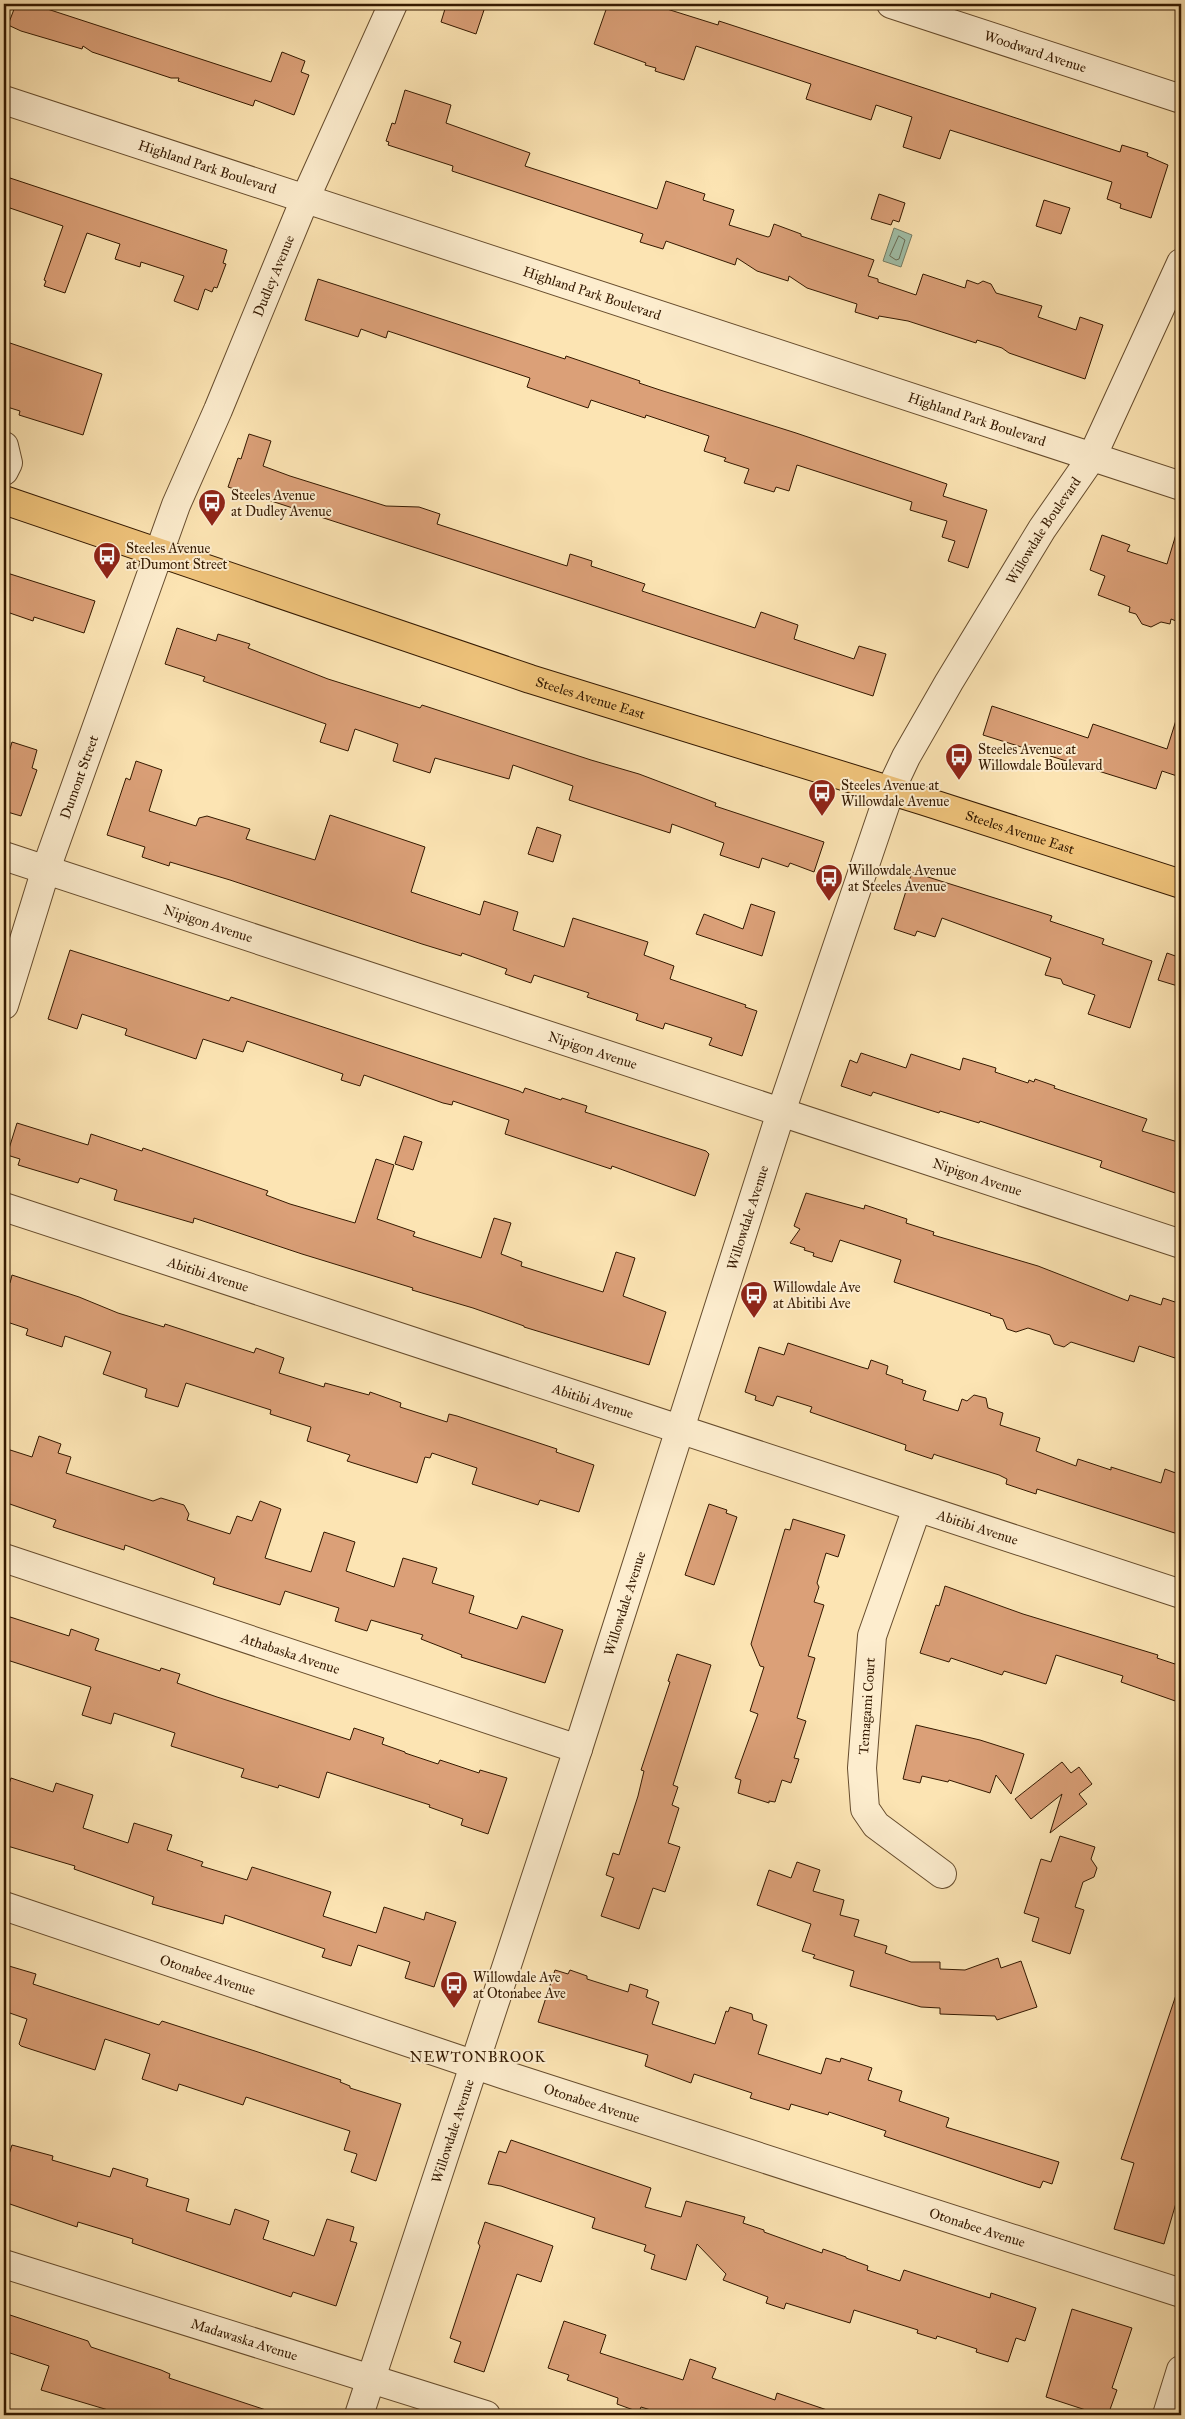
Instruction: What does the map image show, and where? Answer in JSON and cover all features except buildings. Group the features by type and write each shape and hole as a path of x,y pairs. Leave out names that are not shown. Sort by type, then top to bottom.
{"main road":[{"name":"Steeles Avenue East","path":"4,500 530,679 1181,884"}],"street":[{"name":"Dudley Avenue","path":"159,552 176,505 218,410 305,199 394,4"},
{"name":"Woodward Avenue","path":"891,4 1181,99"},
{"name":"Highland Park Boulevard","path":"4,100 1181,486"},
{"name":"Willowdale Boulevard","path":"890,791 906,757 949,682 1042,529 1092,457 1181,263"},
{"path":"4,446 8,463 4,471"},
{"name":"Dumont Street","path":"4,1005 46,870 159,552"},
{"name":"Willowdale Avenue","path":"359,2415 578,1749 781,1112 890,791"},
{"name":"Nipigon Avenue","path":"4,856 1181,1244"},
{"name":"Abitibi Avenue","path":"4,1207 1181,1594"},
{"name":"Temagami Court","path":"917,1508 872,1636 862,1768 865,1809 876,1825 942,1874"},
{"name":"Athabaska Avenue","path":"4,1558 578,1749"},
{"name":"Otonabee Avenue","path":"4,1906 474,2064 1181,2293"},
{"name":"Madawaska Avenue","path":"4,2264 486,2415"},
{"path":"1167,2415 1181,2370"}],"water":[{"path":"894,228 912,235 901,267 883,261"}],"place":[{"name":"Steeles Avenue at Dudley Avenue","path":"212,527"},
{"name":"Steeles Avenue at Dumont Street","path":"107,580"},
{"name":"Steeles Avenue at Willowdale Boulevard","path":"959,781"},
{"name":"Steeles Avenue at Willowdale Avenue","path":"822,817"},
{"name":"Willowdale Avenue at Steeles Avenue","path":"829,902"},
{"name":"Willowdale Ave at Abitibi Ave","path":"754,1319"},
{"name":"Willowdale Ave at Otonabee Ave","path":"454,2009"}],"district":[{"name":"NEWTONBROOK","path":"478,2057"}]}
